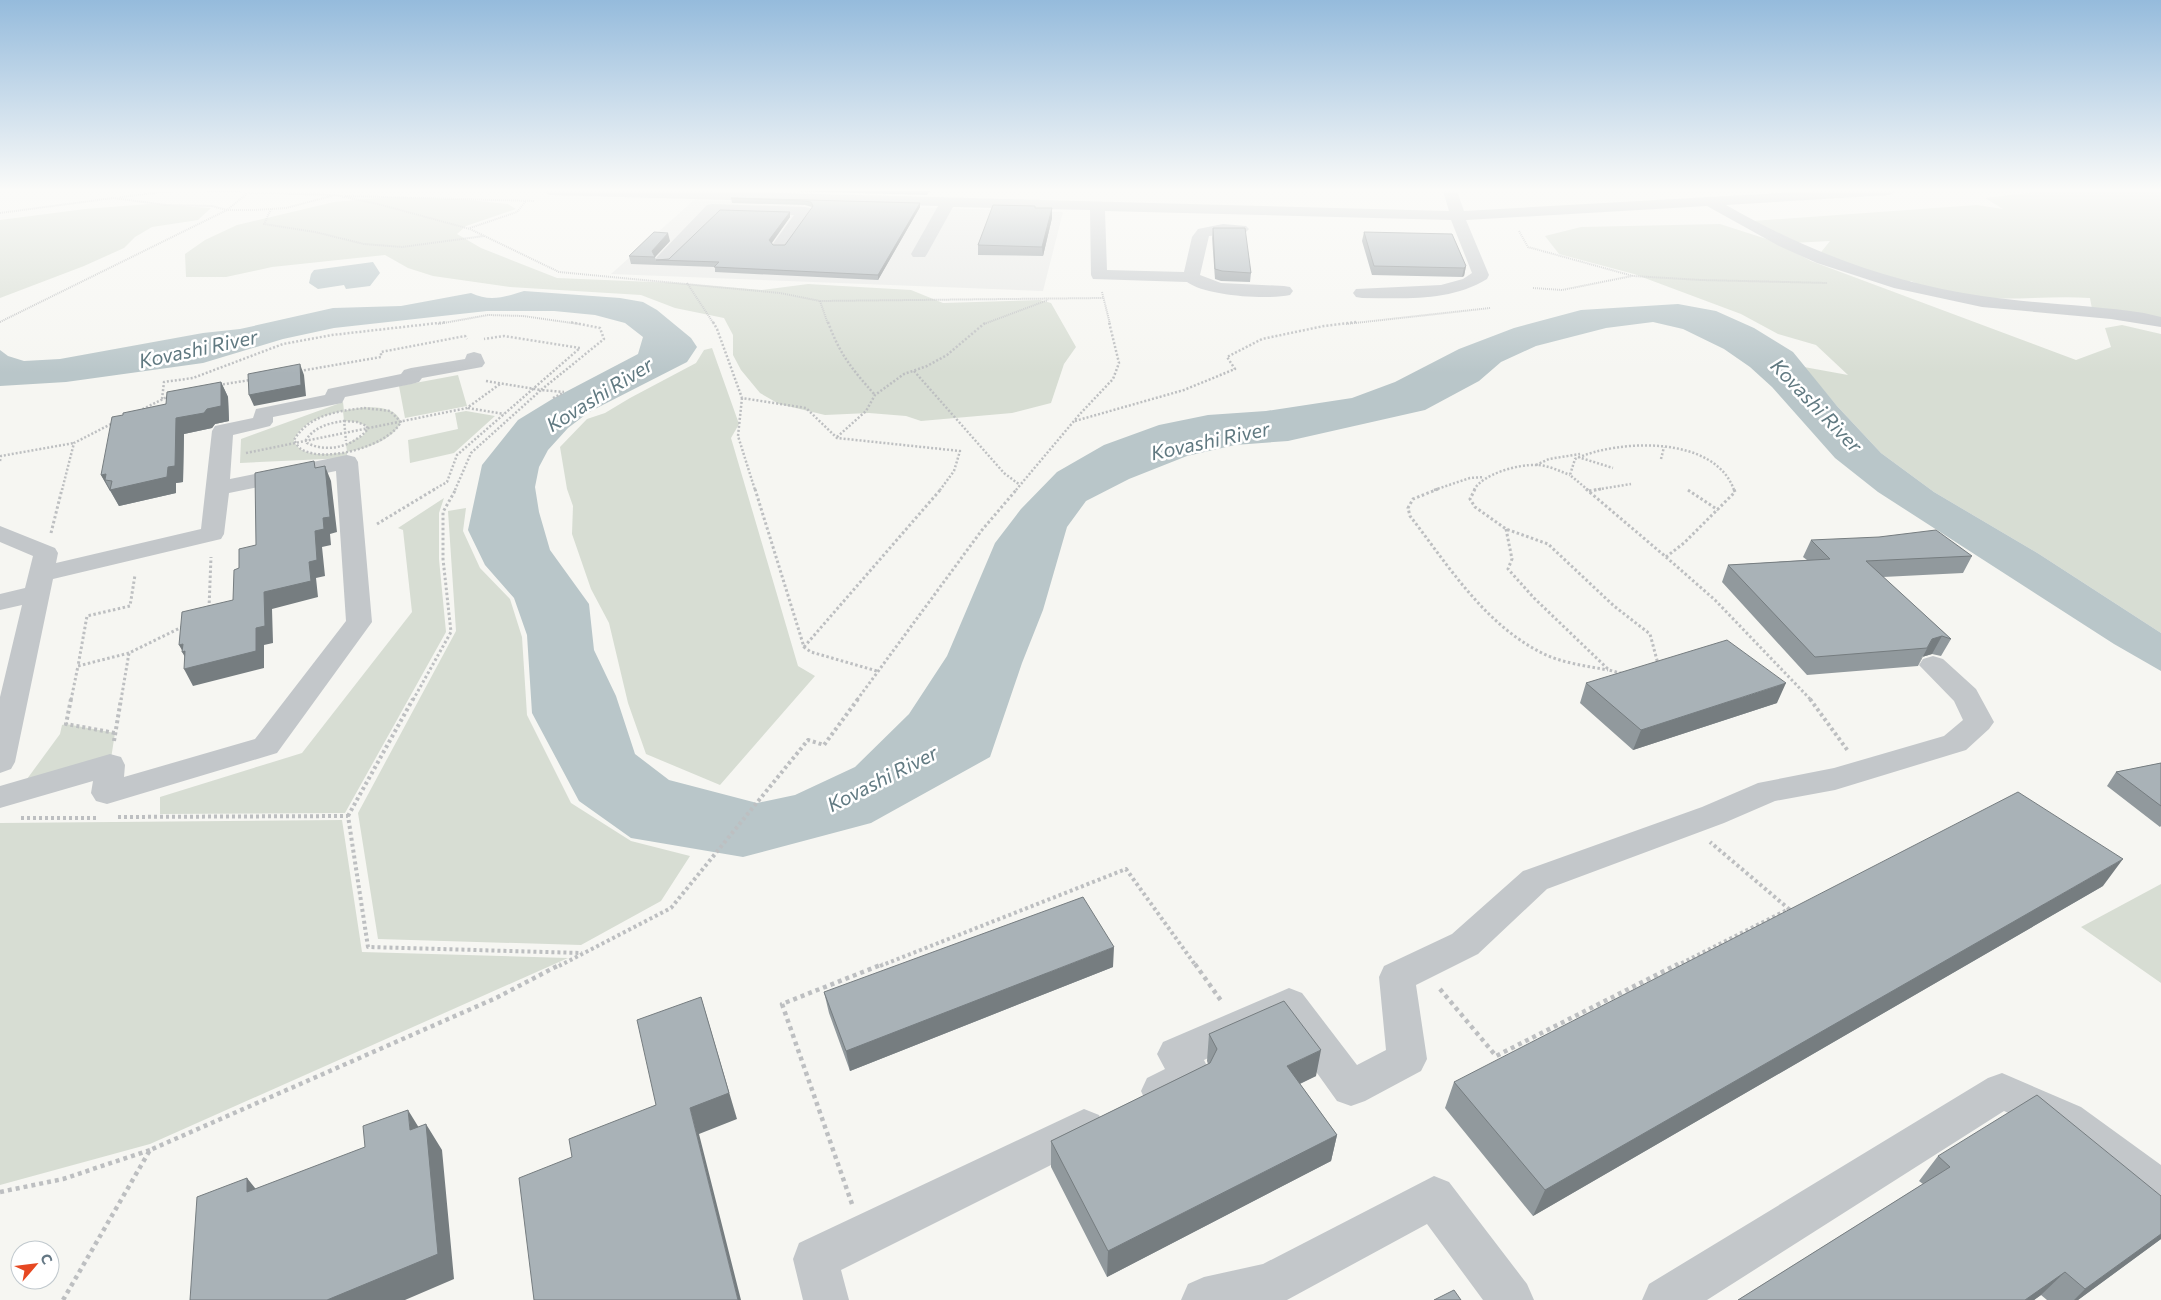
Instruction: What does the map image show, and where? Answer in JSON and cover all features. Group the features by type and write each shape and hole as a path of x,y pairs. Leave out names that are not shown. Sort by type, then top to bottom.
{"street":[{"path":"663,260 671,252"},
{"path":"1098,252 1099,275 1191,277"},
{"path":"1191,277 1197,261 1197,252"},
{"path":"1362,293 1435,291 1464,285 1481,275 1472,252"},
{"path":"1803,252 1820,259 1921,291 2025,307 2074,310 2161,322"},
{"path":"1191,277 1195,282 1211,287 1284,291"},
{"path":"0,602 42,573 212,534 223,431 263,422 263,413 339,405 335,393 412,378 411,374 475,362 471,350"},
{"path":"0,797 110,765 107,793 266,746 359,622 347,452 218,488"},
{"path":"0,533 42,573"},
{"path":"0,762 6,708 42,573"},
{"path":"826,1300 815,1258 1192,1076 1178,1054 1289,1004 1351,1088 1407,1059 1397,977 1465,944 1535,880 1688,824 1769,791 1835,779 1955,743 1979,722 1966,696 1933,665"},
{"path":"1665,1300 2002,1091 2067,1120 2161,1191"},
{"path":"1204,1300 1269,1285 1434,1197 1511,1300"}],"path":[{"path":"0,322 143,252"},
{"path":"517,252 559,272 780,293 820,301 1103,298"},
{"path":"1545,252 1633,276 1702,280 1834,283"},
{"path":"0,1192 63,1179 150,1150 496,998 671,908 808,740 824,744 982,530 1073,421 1113,379 1120,363 1099,275"},
{"path":"1534,288 1562,290 1633,276"},
{"path":"687,283 717,329 742,398 738,436 804,647 811,652 877,671"},
{"path":"837,438 866,411 875,395 904,374 946,355 984,323 1053,299"},
{"path":"820,301 837,347 852,369 875,395"},
{"path":"1073,421 1184,390 1235,368 1227,357 1262,339 1324,326 1490,308"},
{"path":"162,399 164,382 193,378 283,344 332,335 444,323 488,315 523,316 600,328 604,339 541,390 471,453 458,488 443,512 443,559 450,632 348,816 368,947 583,953"},
{"path":"293,373 381,357 381,352 466,336 471,350 504,336 580,348 457,455 447,482 353,539"},
{"path":"914,371 1004,473 1020,485"},
{"path":"212,386 258,379"},
{"path":"467,408 500,384 532,390 564,392 554,398"},
{"path":"135,412 174,393"},
{"path":"742,398 806,408 837,438 960,451 954,471 937,495 804,647"},
{"path":"339,405 346,433 347,452"},
{"path":"339,405 390,410 399,415 401,422 398,429 388,437 373,445 347,452 318,454 304,451 295,444 294,440 297,433 305,426 339,405"},
{"path":"221,459 467,408 504,414"},
{"path":"0,461 1,456 74,443 118,421"},
{"path":"306,441 308,435 313,431 329,424 344,422 363,423 367,429"},
{"path":"347,452 364,435 367,429"},
{"path":"306,441 312,446 319,448 347,452"},
{"path":"42,573 74,443"},
{"path":"1631,676 1578,665 1542,653 1506,630 1451,572 1410,516 1408,508 1413,499 1420,495 1470,478 1487,477 1535,465 1549,459 1624,445 1664,447 1701,457 1723,469 1735,492 1684,543 1666,557"},
{"path":"1661,459 1664,447"},
{"path":"1570,475 1574,459 1582,454"},
{"path":"1578,457 1613,468"},
{"path":"1535,465 1570,475 1715,600 1811,700 1844,742 1860,772"},
{"path":"1487,477 1478,483 1470,499 1475,507 1506,529 1548,544 1622,612 1650,634 1658,665 1653,669"},
{"path":"1589,491 1631,484"},
{"path":"1688,490 1718,510"},
{"path":"1506,529 1512,559 1508,569 1534,598 1609,670"},
{"path":"208,615 212,534"},
{"path":"115,733 66,724 87,616 130,606 136,572"},
{"path":"78,666 129,653 191,623"},
{"path":"110,765 129,653"},
{"path":"112,818 348,816"},
{"path":"19,818 103,818"},
{"path":"1420,966 1496,1056 1789,909 1688,824"},
{"path":"862,1236 782,1004 1126,869 1239,1026"},
{"path":"63,1300 150,1150"}],"shaded area":[{"path":"0,252 116,252 84,266 0,298"},
{"path":"188,252 490,252 557,278 676,283 762,290 808,284 911,290 943,303 1040,300 1051,303 1076,347 1064,364 1051,403 1012,413 921,421 906,416 869,413 825,415 779,404 760,393 741,370 733,355 733,335 724,318 675,308 641,295 510,287 433,276 408,268 385,255 272,267 226,277 186,277 185,254"},
{"path":"636,252 1053,252 1043,291 611,274"},
{"path":"1557,252 1794,252 1811,261 2076,360 2111,347 2105,328 2122,325 2161,334 2161,633 2039,554 1934,492 1881,453 1804,367 1848,375 1816,345 1778,334 1741,314 1634,274 1559,254"},
{"path":"1821,252 2161,252 2161,318 2092,309 2090,298 1977,298 1954,295 1932,290 1911,281 1906,284 1818,256"},
{"path":"712,348 739,424 731,438 798,666 815,676 720,785 646,754 628,703 609,623 591,589 572,534 573,506 567,489 560,447 587,419 605,413 696,363 704,350"},
{"path":"458,375 467,406 405,418 399,386"},
{"path":"343,402 344,411 367,407 384,409 391,411 401,422 397,429 385,439 371,446 347,452 347,458 240,463 241,439","holes":["343,411 344,421 357,422 367,426 364,435 346,444 347,452 309,453 297,446 294,440 302,428 308,424 322,417"]},
{"path":"466,411 495,416 454,453 410,463 408,440 458,429 455,413"},
{"path":"444,498 439,513 439,559 446,632 345,813 160,814 160,797 302,753 412,612 403,530 398,528"},
{"path":"466,508 463,531 480,568 510,599 522,637 527,715 571,803 631,841 690,856 661,901 581,945 378,939 358,813 456,631 448,511"},
{"path":"66,724 115,733 110,765 27,779 60,734 62,725"},
{"path":"342,820 362,952 568,958 150,1144 0,1185 0,823"},
{"path":"2161,884 2161,983 2081,927"}],"water":[{"path":"373,262 380,273 370,286 346,289 344,285 318,289 309,283 314,270"},
{"name":"Kovashi River","path":"524,291 620,298 643,302 657,310 691,338 697,347 687,362 589,412 568,428 548,450 539,467 535,487 539,512 550,550 589,604 594,650 616,696 635,754 669,780 757,803 795,795 855,767 909,714 947,656 995,543 1021,509 1057,472 1104,445 1159,425 1208,415 1266,411 1352,398 1395,382 1459,349 1514,328 1581,310 1678,304 1716,311 1754,328 1793,352 1837,406 1881,453 1934,492 2039,554 2161,633 2161,671 2114,644 1878,492 1835,458 1772,387 1750,367 1724,349 1683,329 1653,322 1606,328 1536,346 1501,362 1479,381 1425,410 1288,441 1235,445 1187,456 1129,479 1086,501 1067,527 1043,610 1022,663 990,757 871,823 743,857 631,838 579,801 532,713 527,635 514,598 485,565 468,530 482,465 518,420 554,398 638,354 643,337 625,323 595,315 554,311 487,311 334,328 283,339 203,363 66,382 0,386 0,350 8,356 24,361 60,359 203,333 240,329 333,308 401,306 471,293 478,296 498,298"}],"building":[{"path":"634,252 652,252 655,257 629,256"},
{"path":"677,252 892,252 878,275 714,267 719,262 656,260 669,259"},
{"path":"1214,252 1248,252 1251,273 1215,269"},
{"path":"1370,252 1460,252 1466,266 1464,268 1374,266"},
{"path":"300,364 301,385 249,395 248,374"},
{"path":"221,382 221,406 207,409 204,413 176,418 175,466 168,467 167,477 110,490 112,481 105,480 106,474 101,475 112,417 166,404 167,392"},
{"path":"314,461 315,468 325,466 330,517 323,518 324,529 315,531 317,560 309,562 311,581 264,592 265,626 256,628 256,651 184,669 185,651 182,652 183,644 179,645 182,612 233,600 234,570 239,568 239,549 256,545 255,473"},
{"path":"1936,530 1972,556 1866,561 1951,639 1942,636 1932,639 1927,648 1815,657 1728,565 1830,559 1811,540 1879,537"},
{"path":"1727,640 1786,683 1641,730 1586,683"},
{"path":"2161,763 2161,806 2116,772"},
{"path":"2018,792 2123,859 1545,1190 1454,1082"},
{"path":"1083,897 1114,947 846,1051 824,992"},
{"path":"701,997 729,1093 690,1108 738,1300 534,1300 519,1178 572,1157 569,1139 656,1105 637,1020"},
{"path":"1284,1001 1321,1050 1287,1066 1337,1135 1108,1251 1051,1141 1210,1063 1217,1049 1209,1034"},
{"path":"2037,1095 2161,1196 2161,1234 2085,1289 2065,1272 2025,1300 1738,1300 1950,1167 1938,1156"},
{"path":"408,1110 410,1130 426,1124 438,1254 327,1300 190,1300 197,1197 247,1178 247,1192 365,1147 363,1126"},
{"path":"1454,1290 1461,1300 1434,1300"}]}
